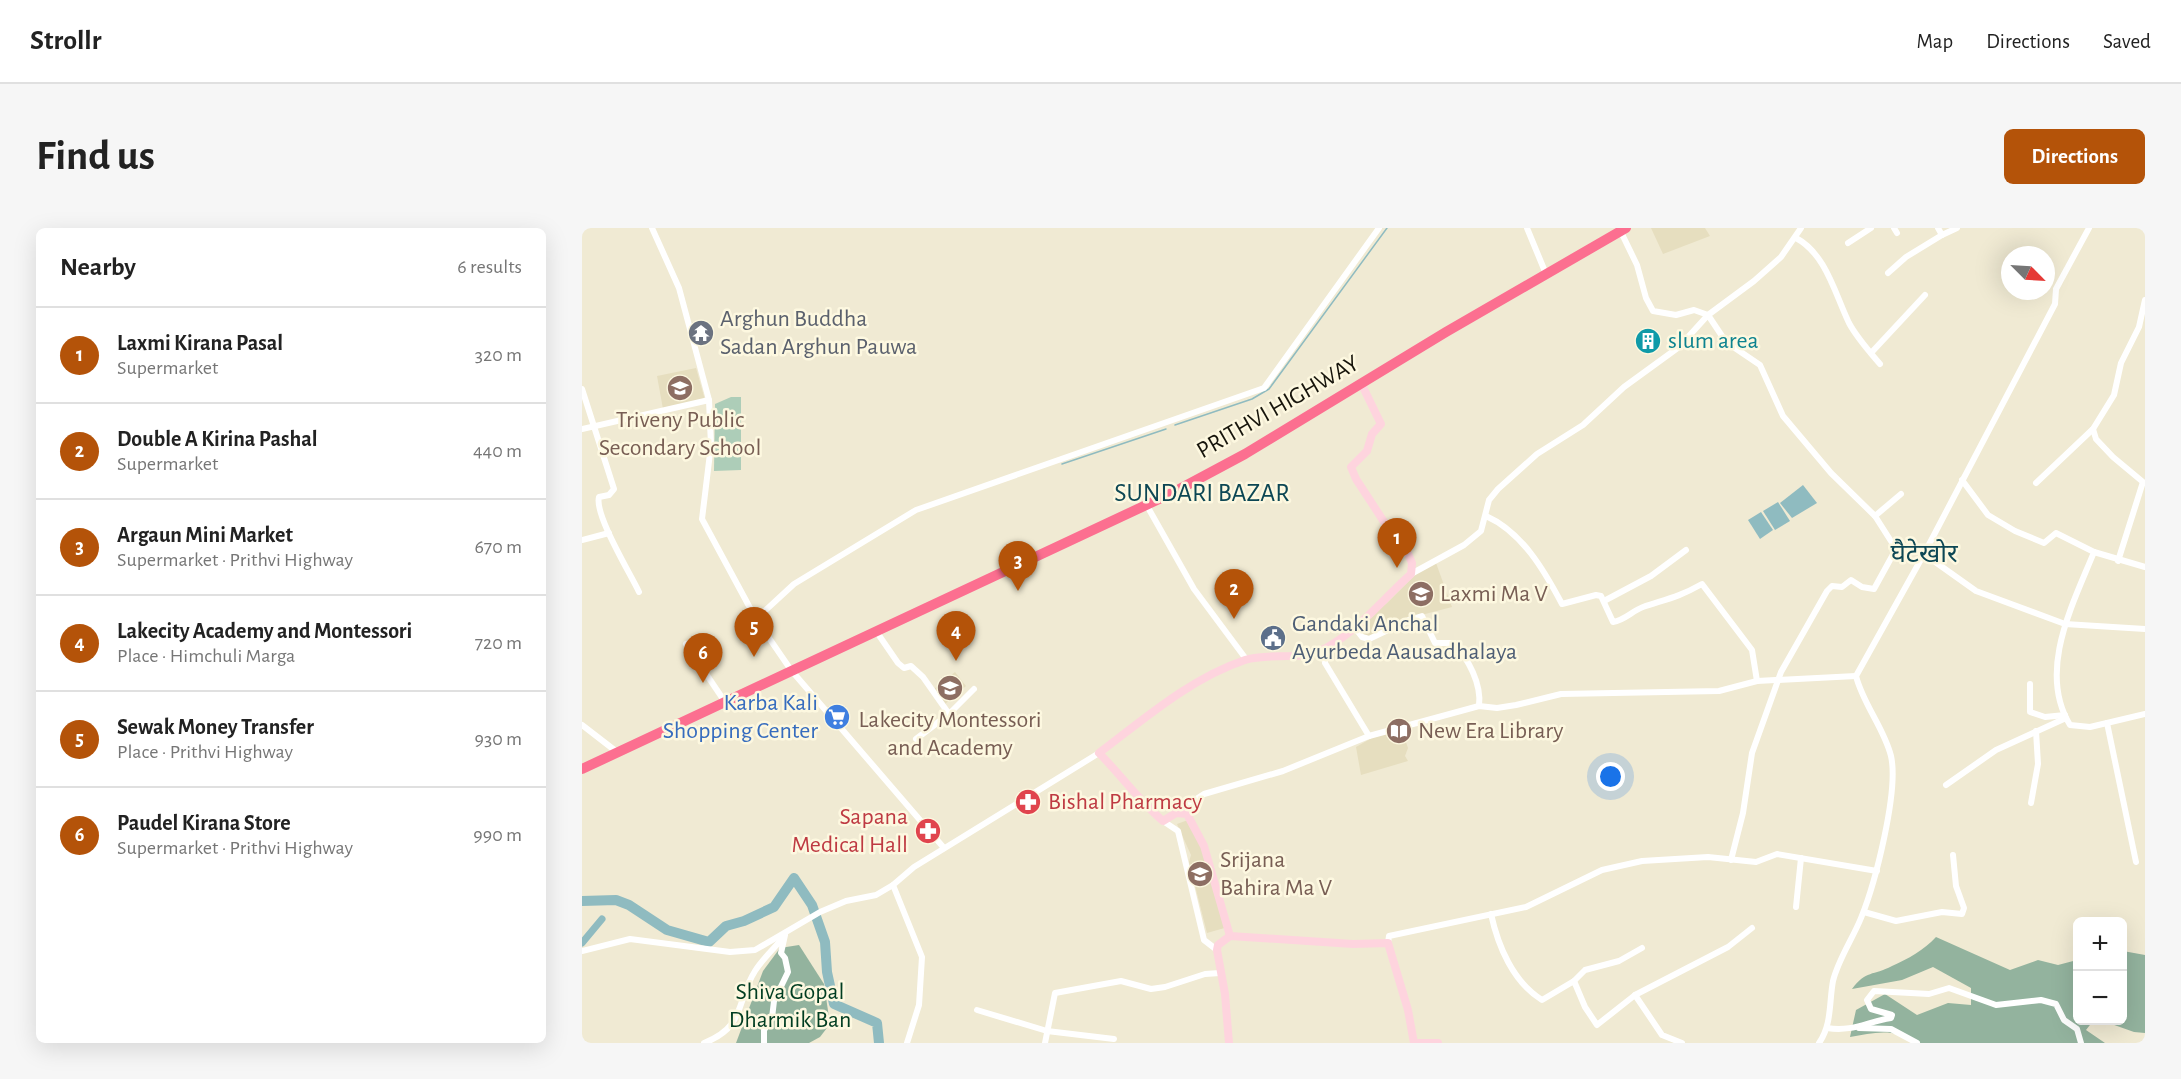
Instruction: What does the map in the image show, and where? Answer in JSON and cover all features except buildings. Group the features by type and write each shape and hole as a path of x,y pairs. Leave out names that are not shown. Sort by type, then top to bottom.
{"highway":[{"name":"PRITHVI HIGHWAY","path":"582,769 1146,504 1245,454 1361,383 1623,230"}],"main road":[{"path":"1230,936 1204,846 1187,814 1176,813 1163,821 1141,802 1099,753 1173,698 1246,659 1299,657 1324,649 1355,628 1412,574 1412,563 1404,544 1390,531 1356,479 1352,467 1367,451 1372,434 1381,424 1361,383"},
{"path":"1229,1043 1225,994 1216,950 1218,945 1230,936 1353,945 1388,943 1408,1010 1414,1043"},
{"path":"1419,1043 1437,1043"}],"street":[{"path":"652,228 679,288 709,400 711,446 702,519 756,619 791,670 944,848"},
{"path":"756,619 794,584 916,510 1264,388 1379,228"},
{"path":"1527,228 1547,275"},
{"path":"1412,574 1464,545 1481,531 1489,500 1498,489 1537,454 1583,425 1624,387 1679,347 1708,315 1754,282 1781,257 1801,228"},
{"path":"1848,243 1871,228"},
{"path":"1938,228 1942,236"},
{"path":"1888,273 1906,257 1957,228"},
{"path":"1819,1043 1827,1029 1833,980 1864,912 1877,871 1883,847 1892,782 1891,756 1860,691 1856,676 1924,554 2055,304 2056,289 2089,228"},
{"path":"1623,230 1637,265 1646,298 1653,311 1676,315 1694,310 1708,315 1726,342 1760,365 1783,416 1838,480 1875,516 1896,549 1874,589 1862,587 1851,580 1842,587 1832,586 1815,612 1779,680 1752,753 1743,813 1731,860"},
{"path":"1796,238 1806,244 1819,261 1835,288 1850,324 1880,364"},
{"path":"1871,353 1925,295"},
{"path":"2036,483 2093,429 2114,395 2121,363 2139,327 2145,300"},
{"path":"582,388 614,489 609,495 599,497 598,501 609,534 639,592"},
{"path":"582,429 709,400"},
{"path":"2093,429 2096,439 2113,457 2143,482 2118,561"},
{"path":"1962,480 1988,515 2014,531 2044,543 2056,533 2094,552 2118,561 2145,567"},
{"path":"1875,516 1902,494"},
{"path":"1146,504 1194,589 1246,659"},
{"path":"1486,516 1503,524 1531,554 1562,603 1596,595 1604,602 1613,622 1621,621 1641,608 1675,599 1702,584 1752,650 1757,681"},
{"path":"582,540 609,534"},
{"path":"1604,602 1651,576 1686,550"},
{"path":"2094,552 2065,624 2058,654 2059,697 2065,717 2074,727 2107,723 2145,714"},
{"path":"1924,554 1976,591 2065,624 2145,629"},
{"path":"1355,628 1362,637 1369,639 1422,616 1435,643 1454,643 1464,654 1476,683 1479,706"},
{"path":"876,630 898,663 904,668 911,666 923,677 949,714"},
{"path":"686,644 725,702"},
{"path":"1324,649 1325,663 1369,736"},
{"path":"1176,813 1204,794 1283,771 1369,736 1479,706 1497,708 1561,694 1719,691 1757,681 1856,676"},
{"path":"2030,684 2030,712 2045,717 2065,717"},
{"path":"916,739 949,714 974,689"},
{"path":"1946,785 1996,750 2065,717"},
{"path":"2107,723 2136,862"},
{"path":"582,725 617,752"},
{"path":"2031,803 2038,764 2036,731"},
{"path":"582,951 630,939 730,952 755,950 785,935 820,912 846,901 876,895 944,848 1099,753"},
{"path":"1163,821 1178,831 1204,940 1216,950"},
{"path":"1388,943 1389,936 1526,907 1602,870 1642,861 1708,857 1756,862 1777,854 1877,871"},
{"path":"1864,912 1896,921 1942,912 1962,914 1964,908 1956,886 1953,855"},
{"path":"1797,906 1801,858"},
{"path":"892,885 922,957 919,1005 907,1043"},
{"path":"1491,914 1502,950 1530,993 1542,1000 1574,981 1585,970 1619,961 1642,948"},
{"path":"1574,981 1585,1007 1597,1024 1635,995 1728,947 1752,928"},
{"path":"704,1043 724,1032 735,1019 754,972 785,935"},
{"path":"764,1043 764,1030 772,1018 774,1000 788,972 785,958 781,954 785,935"},
{"path":"1045,1043 1055,993 1121,981 1151,989 1165,987 1205,974 1220,973"},
{"path":"1827,1029 1846,1031 1867,1022 1891,1018 1892,1015 1871,1009 1867,1000 1874,990 1929,994 1949,988 1996,1005 2041,999 2056,1004 2064,1020 2077,1029 2081,1043"},
{"path":"1635,995 1662,1035 1682,1043"},
{"path":"977,1010 1047,1031 1114,1039"},
{"path":"1855,1028 1891,1029 1917,1043"}],"shaded area":[{"path":"1651,228 1705,228 1710,236 1663,254"},
{"name":"Triveny Public Secondary School","path":"696,368 705,400 663,409 657,376"},
{"name":"Laxmi Ma V","path":"1436,563 1452,607 1406,619 1369,637 1364,636 1359,626 1387,603 1418,572"},
{"name":"Lakecity Montessori and Academy","path":"955,672 966,686 945,704 934,689"},
{"path":"1401,727 1408,748 1405,756 1408,761 1361,775 1356,747 1377,735"},
{"name":"Srijana Bahira Ma V","path":"1188,820 1205,855 1228,927 1207,933 1189,862 1191,855 1177,824"}],"green space":[{"path":"731,397 741,397 741,470 714,471 715,404"},
{"path":"1936,937 2010,970 2038,960 2058,965 2073,961 2073,1025 2090,1025 2086,1030 2105,1043 1914,1043 1899,1035 1884,1032 1850,1037 1856,1010 1885,994 1917,1015 1948,1003 1971,1005 1971,988 1933,967 1902,980 1852,989 1866,976 1910,957"},
{"name":"Shiva Gopal Dharmik Ban","path":"799,945 824,984 830,1024 820,1037 809,1043 736,1043 763,971 780,948"},
{"path":"2127,952 2145,955 2145,1033 2134,1032 2114,1025 2127,1025"}],"water":[{"path":"1803,485 1817,503 1792,518 1780,503"},
{"path":"1778,502 1790,521 1775,530 1763,511"},
{"path":"1761,512 1773,530 1760,539 1748,520"}],"waterway":[{"path":"1175,425 1252,399 1269,389 1387,228"},
{"path":"1062,464 1166,429"},
{"path":"582,901 616,900 629,905 667,930 709,942 726,926 744,921 774,907 794,878 812,905 825,942 827,972 834,1004 877,1023 879,1043"},
{"path":"582,943 602,919"}],"place":[{"name":"Arghun Buddha Sadan Arghun Pauwa","path":"701,333"},
{"name":"slum area","path":"1648,341"},
{"name":"Triveny Public Secondary School","path":"680,388"},
{"name":"Laxmi Kirana Pasal","path":"1397,568"},
{"name":"Argaun Mini Market","path":"1018,591"},
{"name":"Laxmi Ma V","path":"1421,594"},
{"name":"Double A Kirina Pashal","path":"1234,619"},
{"name":"Gandaki Anchal Ayurbeda Aausadhalaya","path":"1273,638"},
{"name":"Sewak Money Transfer","path":"754,657"},
{"name":"Lakecity Academy and Montessori","path":"956,661"},
{"name":"Paudel Kirana Store","path":"703,683"},
{"name":"Lakecity Montessori and Academy","path":"950,688"},
{"name":"Karba Kali Shopping Center","path":"837,717"},
{"name":"New Era Library","path":"1399,731"},
{"name":"Bishal Pharmacy","path":"1028,802"},
{"name":"Sapana Medical Hall","path":"928,831"},
{"name":"Srijana Bahira Ma V","path":"1200,874"}],"district":[{"name":"SUNDARI BAZAR","path":"1202,493"},
{"name":"घैटेखोर","path":"1924,554"}]}
